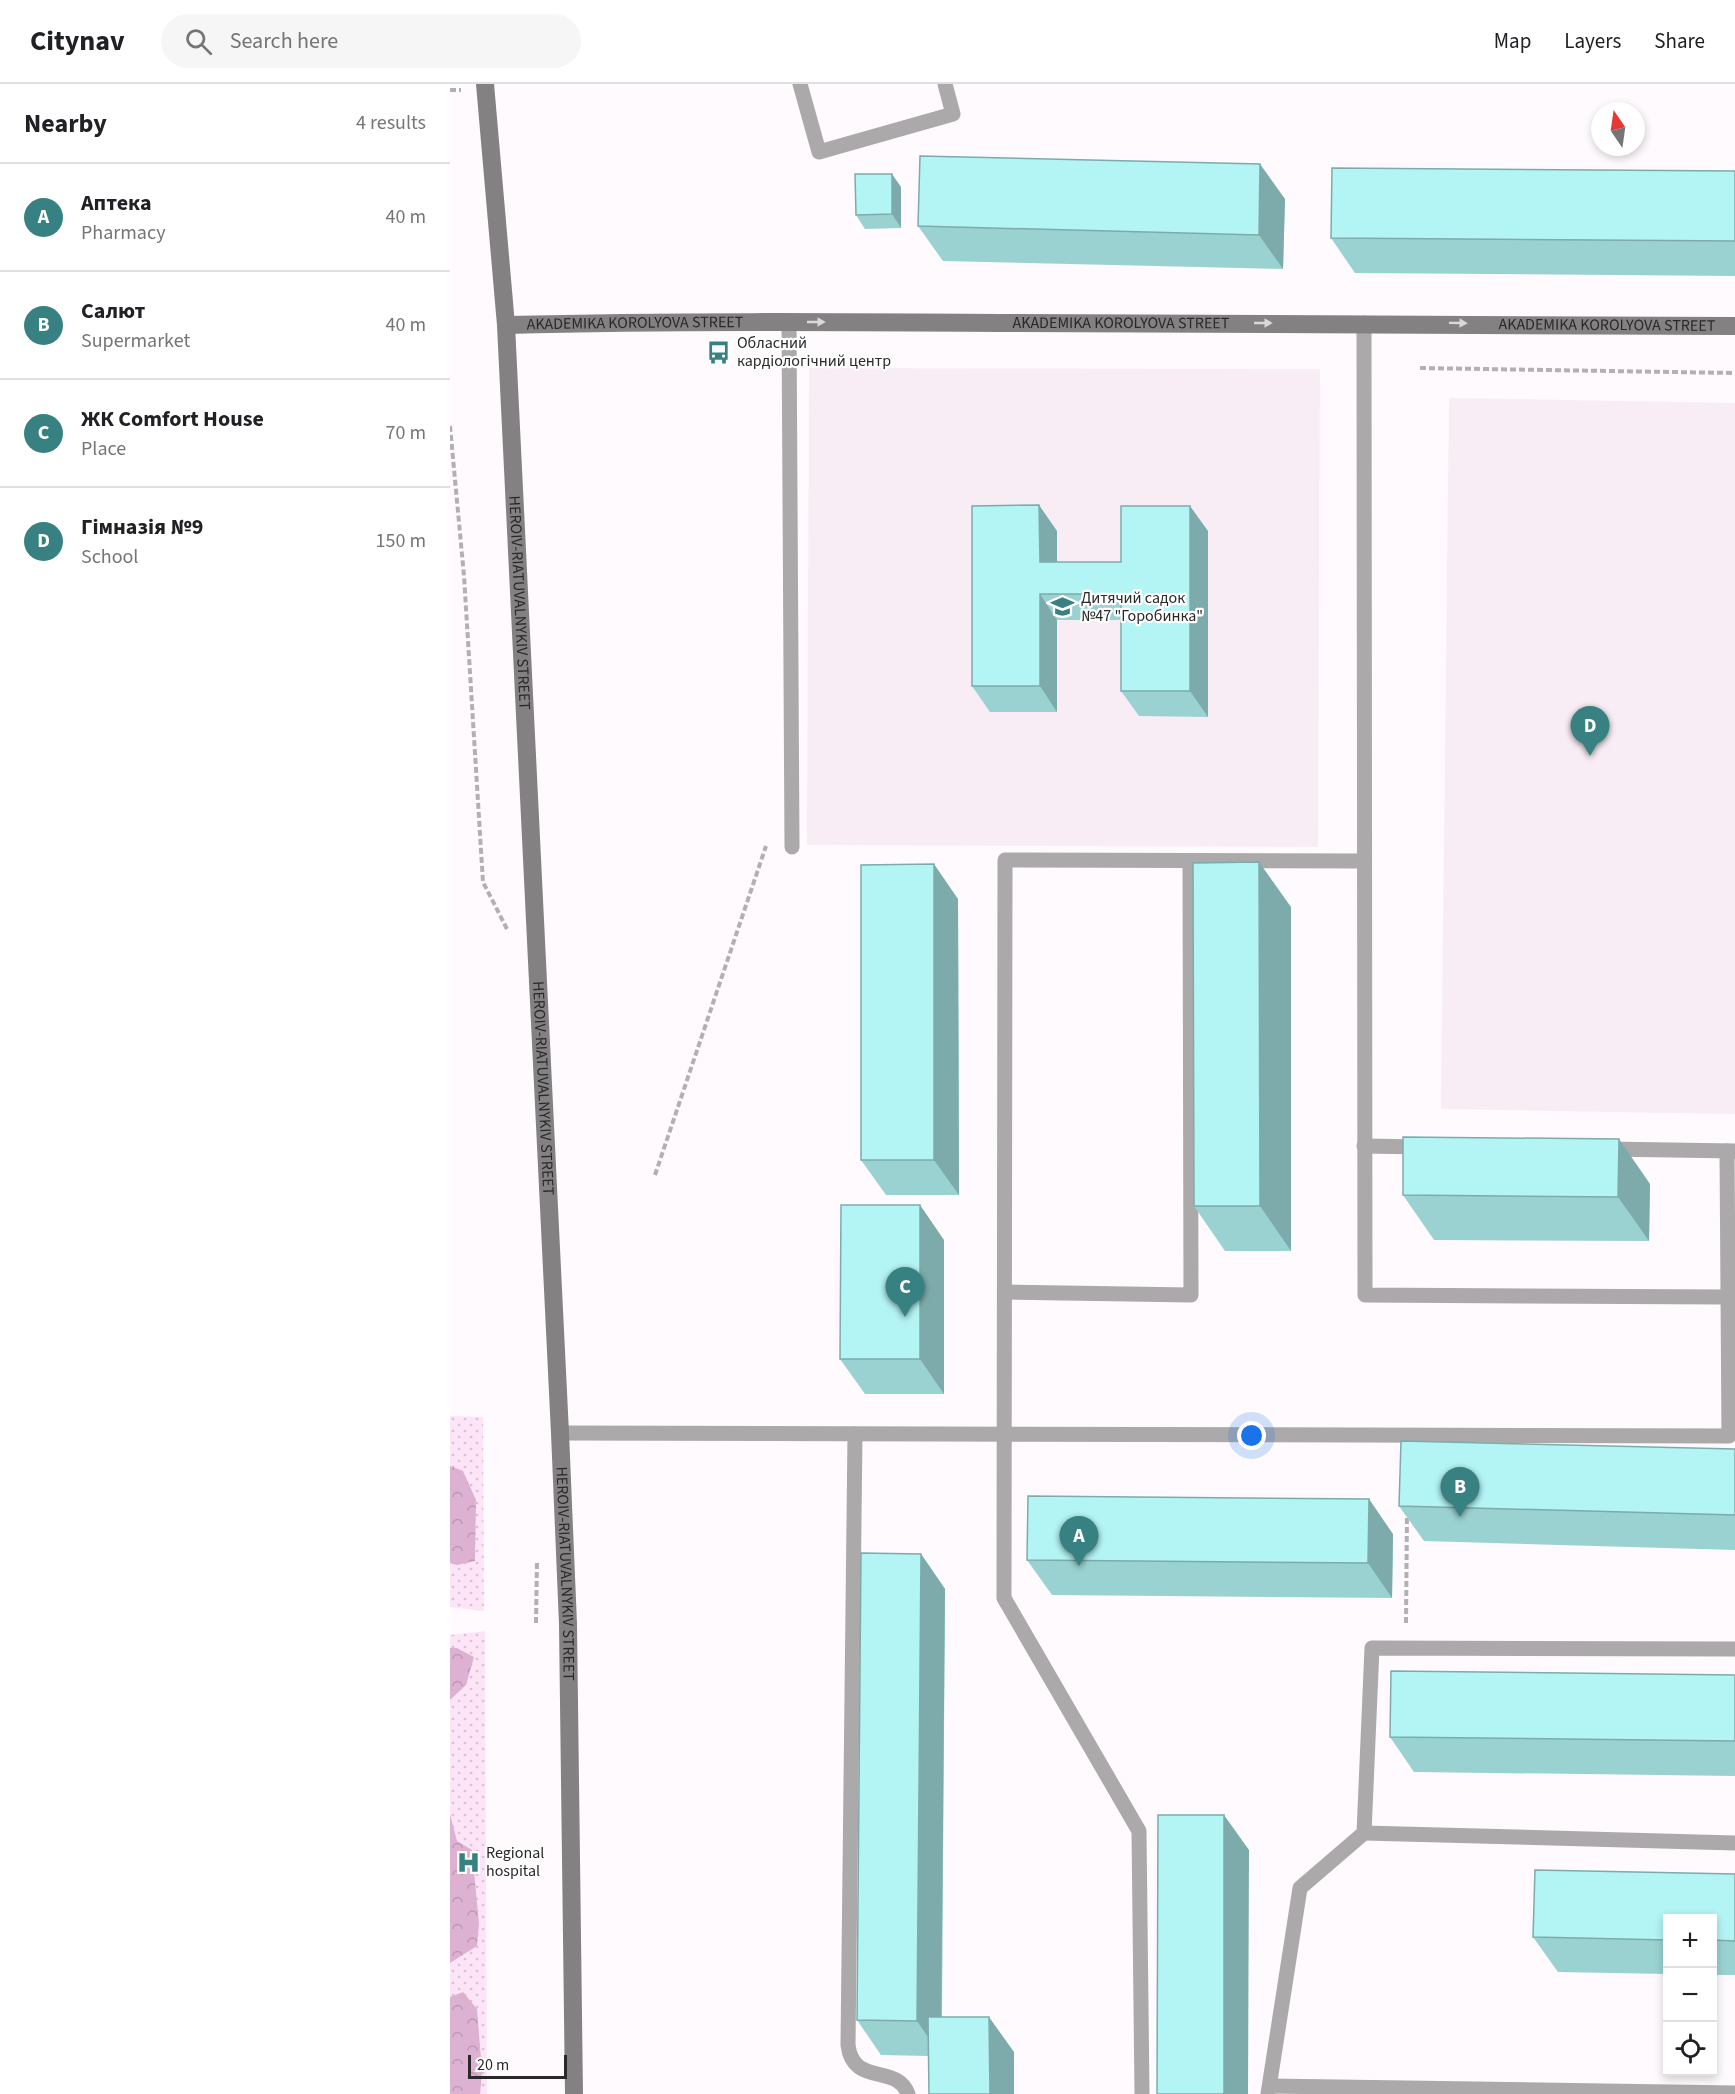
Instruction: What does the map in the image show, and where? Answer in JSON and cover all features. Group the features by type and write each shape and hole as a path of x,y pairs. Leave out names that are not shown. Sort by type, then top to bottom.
{"main road":[{"name":"HEROIV-RIATUVALNYKIV STREET","path":"485,84 506,325 560,1433 568,1624 574,2094"},
{"name":"AKADEMIKA KOROLYOVA STREET","path":"506,325 789,322 1735,326"}],"lane":[{"path":"800,84 819,152 953,114 945,84"},
{"path":"789,322 792,847"},
{"path":"1364,323 1365,1295 1728,1297"},
{"path":"1142,2094 1139,1832 1004,1598 1005,860 1364,861"},
{"path":"1005,1292 1191,1295 1190,861"},
{"path":"1364,1146 1435,1147"},
{"path":"560,1433 1729,1436 1728,1297 1731,1151 1586,1149"},
{"path":"855,1434 848,2045 849,2055 855,2064 864,2071 898,2080 908,2094"},
{"path":"1364,1833 1372,1648 1735,1649"},
{"path":"1735,1843 1364,1833 1300,1888 1269,2090 1735,2093"}],"path":[{"path":"1420,368 1735,373"},
{"path":"450,426 464,576 483,882 513,940"},
{"path":"655,1175 769,837"},
{"path":"1406,1648 1407,1506"}],"shaded area":[{"name":"Дитячий садок №47 \"Горобинка\"","path":"809,368 1320,369 1318,847 807,845"},
{"path":"1449,398 1735,403 1735,1114 1441,1109"},
{"path":"450,1416 483,1417 484,1611 450,1607"},
{"name":"Regional hospital","path":"485,1631 487,2094 450,2094 450,1635"}],"green space":[{"path":"450,1466 463,1471 476,1500 475,1561 457,1565 450,1563"},
{"path":"450,1648 457,1648 474,1657 466,1685 450,1700"},
{"path":"450,1814 457,1841 472,1850 479,1924 477,1946 450,1963"},
{"path":"463,1992 477,2009 482,2072 480,2094 450,2094 450,1997"}],"building":[{"path":"920,156 1260,164 1259,235 918,226"},
{"path":"1332,168 1735,171 1735,241 1331,238"},
{"path":"855,174 892,174 892,214 856,215"},
{"path":"1039,505 1040,562 1121,562 1121,506 1190,506 1190,691 1121,691 1121,594 1040,594 1040,686 972,686 972,506"},
{"path":"1259,862 1260,1206 1194,1206 1193,863"},
{"path":"934,864 934,1160 861,1160 861,865"},
{"path":"1403,1137 1619,1139 1618,1197 1403,1195"},
{"path":"841,1205 920,1205 920,1359 840,1359"},
{"path":"1401,1441 1735,1449 1735,1515 1399,1506"},
{"path":"1028,1496 1369,1499 1368,1563 1027,1560"},
{"path":"861,1553 921,1554 917,2021 857,2020"},
{"path":"1391,1671 1735,1675 1735,1741 1390,1737"},
{"path":"1158,1815 1224,1815 1224,2094 1157,2094"},
{"path":"1535,1870 1735,1874 1735,1941 1717,1940 1717,1914 1663,1914 1663,1940 1533,1937"},
{"path":"928,2017 989,2017 990,2094 929,2094"}],"place":[{"name":"Обласний кардіологічний центр","path":"719,352"},
{"name":"Дитячий садок №47 \"Горобинка\"","path":"1063,607"},
{"name":"Гімназія №9","path":"1590,756"},
{"name":"ЖК Comfort House","path":"905,1317"},
{"name":"Салют","path":"1460,1517"},
{"name":"Аптека","path":"1079,1566"},
{"name":"Regional hospital","path":"468,1862"}]}
